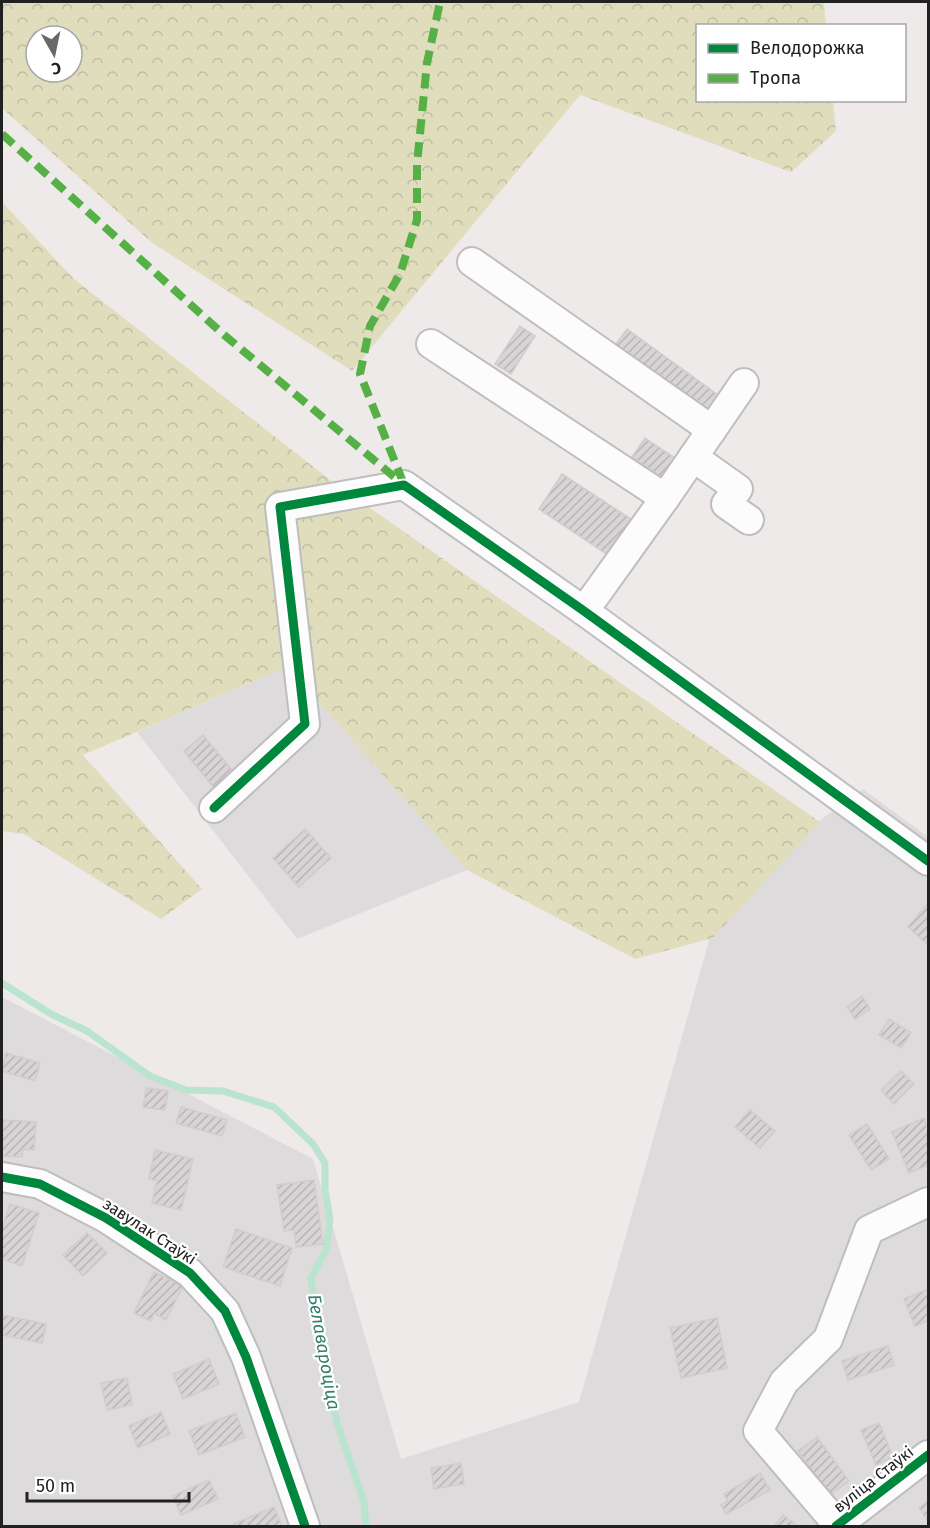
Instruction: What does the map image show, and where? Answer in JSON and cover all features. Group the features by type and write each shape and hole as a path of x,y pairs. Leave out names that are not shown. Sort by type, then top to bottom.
{"street":[{"path":"472,262 712,430"},
{"path":"431,344 665,498"},
{"path":"584,612 744,383"},
{"path":"693,457 738,489 726,504 749,520"},
{"path":"214,808 305,724 280,507 404,485 928,861"},
{"name":"завулак Стаўкі","path":"2,1177 40,1184 106,1218 190,1273 225,1311 246,1358 305,1527"},
{"path":"837,1526 759,1431 784,1382 828,1339 869,1230 928,1202"},
{"name":"вуліца Стаўкі","path":"837,1526 928,1455"}],"shaded area":[{"path":"287,667 467,870 297,939 137,732"},
{"path":"863,789 928,837 928,1526 2,1526 2,997 313,1159 401,1459 579,1402 723,891"}],"green space":[{"path":"2,2 824,2 826,24 696,24 696,102 833,102 836,131 791,172 580,95 352,371 151,242 2,108"},
{"path":"2,202 74,279 330,480 820,822 713,938 635,959 467,870 287,667 83,755 202,889 161,919 24,834 2,831"}],"building":[{"path":"520,326 535,336 511,374 495,364"},
{"path":"627,329 718,395 705,414 613,348"},
{"path":"645,438 675,458 662,477 632,457"},
{"path":"562,474 631,519 608,555 539,509"},
{"path":"203,735 233,771 213,787 184,751"},
{"path":"305,829 331,858 299,887 273,858"},
{"path":"928,903 928,942 927,944 908,927"},
{"path":"862,996 870,1009 855,1019 847,1007"},
{"path":"889,1019 911,1033 901,1048 879,1035"},
{"path":"6,1053 40,1063 35,1081 2,1071"},
{"path":"901,1071 914,1084 894,1104 881,1090"},
{"path":"146,1088 168,1091 165,1110 143,1107"},
{"path":"181,1107 227,1120 222,1136 176,1123"},
{"path":"750,1110 775,1131 760,1148 735,1127"},
{"path":"924,1118 928,1129 928,1165 909,1173 892,1132"},
{"path":"3,1120 36,1122 34,1150 23,1149 22,1157 2,1156"},
{"path":"867,1124 889,1159 871,1170 849,1135"},
{"path":"155,1150 193,1159 181,1210 152,1203 157,1181 149,1179"},
{"path":"314,1180 323,1244 296,1247 294,1230 284,1231 277,1185"},
{"path":"10,1204 39,1213 22,1266 2,1259 2,1229"},
{"path":"236,1229 292,1248 280,1286 223,1267"},
{"path":"87,1233 107,1253 83,1276 63,1255"},
{"path":"154,1272 183,1286 166,1320 154,1313 151,1321 134,1313"},
{"path":"928,1289 928,1321 915,1326 904,1299"},
{"path":"2,1315 46,1324 42,1343 2,1335"},
{"path":"717,1318 727,1368 681,1378 670,1328"},
{"path":"888,1346 894,1365 848,1380 842,1361"},
{"path":"209,1359 219,1384 183,1399 173,1374"},
{"path":"127,1378 132,1405 107,1410 101,1383"},
{"path":"161,1412 170,1434 138,1448 129,1426"},
{"path":"236,1413 245,1437 199,1455 189,1431"},
{"path":"879,1423 893,1457 876,1465 861,1430"},
{"path":"817,1437 849,1481 830,1495 798,1451"},
{"path":"461,1463 464,1484 434,1489 431,1468"},
{"path":"760,1473 770,1490 726,1514 721,1505 728,1501 724,1494"},
{"path":"209,1480 218,1499 181,1515 173,1496"},
{"path":"928,1501 928,1521 919,1508"},
{"path":"274,1507 282,1526 234,1526 233,1524"},
{"path":"783,1515 798,1526 774,1526"}],"waterway":[{"name":"Белавароціца","path":"2,983 51,1014 87,1031 150,1076 186,1090 223,1091 274,1107 313,1144 325,1163 325,1189 330,1219 326,1250 311,1278 319,1339 337,1423 364,1502 366,1526"}],"marked path":[{"path":"403,482 360,374 370,326 400,274 417,220 417,164 427,63 440,2"},
{"path":"2,134 223,334 404,485"}],"cycle path":[{"path":"214,808 305,724 280,507 404,485 584,611 928,861"},
{"path":"2,1177 40,1184 106,1218 190,1273 225,1311 246,1357 305,1526"},
{"path":"836,1526 928,1455"}]}
